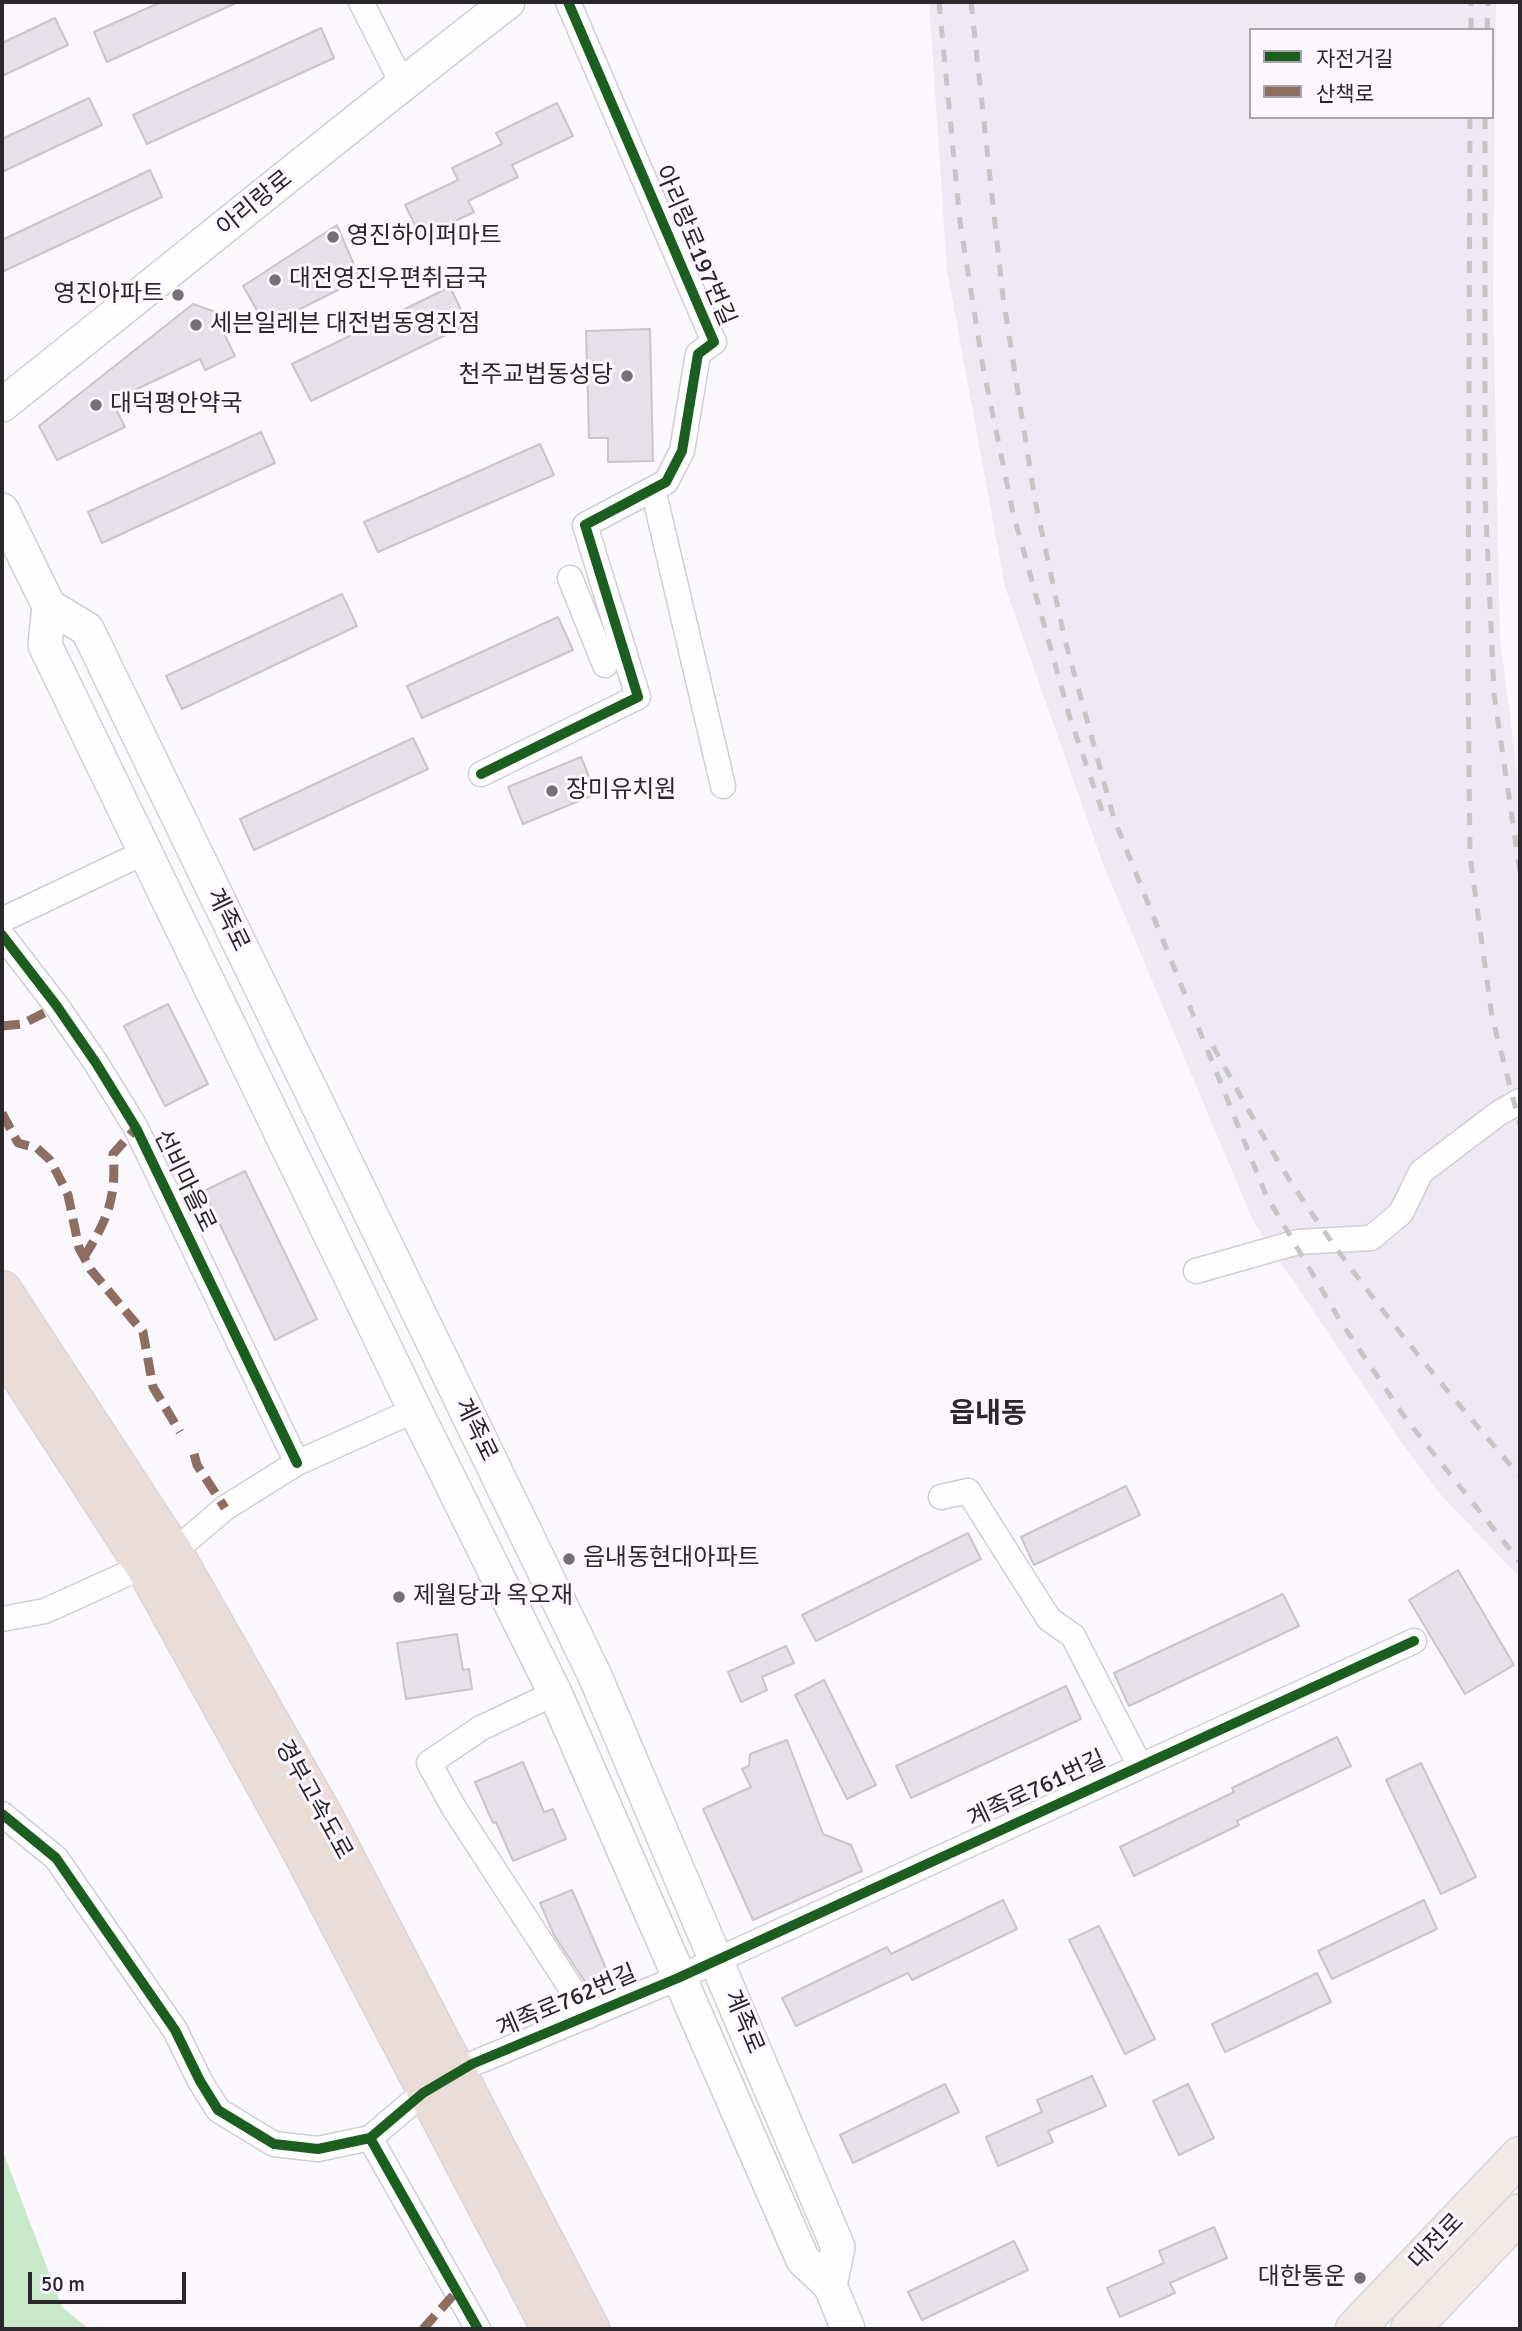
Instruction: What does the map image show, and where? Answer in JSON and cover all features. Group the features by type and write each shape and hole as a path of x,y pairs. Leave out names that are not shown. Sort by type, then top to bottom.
{"highway":[{"name":"경부고속도로","path":"2,1290 173,1552 326,1821 590,2329"},
{"name":"경부고속도로","path":"2,1347 147,1570 296,1840 551,2329"}],"main road":[{"name":"아리랑로","path":"2,405 402,83 508,2"},
{"path":"2,510 49,606"},
{"name":"계족로","path":"830,2285 838,2247 595,1676 87,629 49,606 45,645 555,1693 803,2260 830,2285 848,2329"},
{"name":"대전로","path":"1355,2329 1520,2156"},
{"name":"대전로","path":"1410,2329 1520,2213"}],"street":[{"path":"362,2 402,83"},
{"name":"아리랑로197번길","path":"481,774 638,697 585,526 666,482 682,451 698,354 714,342 568,2"},
{"path":"653,489 723,786"},
{"path":"570,578 605,665"},
{"path":"2,919 145,852"},
{"name":"선비마을로","path":"2,935 69,1024 136,1128 297,1463"},
{"path":"1196,1271 1298,1242 1371,1238 1401,1213 1421,1172 1499,1112 1520,1101"},
{"path":"185,1542 225,1508 297,1463 415,1410"},
{"path":"940,1497 968,1491 1049,1619 1073,1636 1140,1766"},
{"path":"2,1619 45,1611 133,1570"},
{"name":"계족로761번길","path":"678,1978 1414,1641"},
{"path":"555,1693 481,1728 429,1763 454,1808 589,2016"},
{"path":"2,1814 56,1858 175,2030 200,2081 218,2110 274,2144 318,2149 370,2138 424,2093"},
{"name":"계족로762번길","path":"472,2064 678,1978"},
{"path":"370,2138 478,2329"}],"shaded area":[{"path":"929,2 1496,2 1493,294 1500,638 1520,795 1520,1578 1441,1495 1401,1442 1253,1221 1103,864 1005,587 947,270"}],"green space":[{"path":"2,2149 62,2307 89,2329 2,2329"}],"building":[{"path":"161,2 238,2 107,62 94,32"},
{"path":"55,18 68,45 2,76 2,43"},
{"path":"321,28 334,58 147,144 133,115"},
{"path":"89,98 102,125 2,172 2,139"},
{"path":"557,103 573,136 512,165 518,177 468,201 474,212 421,237 405,205 458,180 452,168 502,144 496,133"},
{"path":"150,170 162,197 2,272 2,240"},
{"path":"337,225 360,279 266,326 243,286"},
{"path":"450,287 468,324 311,401 292,364"},
{"path":"193,304 213,311 235,356 205,370 200,359 112,401 125,427 57,460 39,426"},
{"path":"650,329 653,461 608,462 608,438 589,438 586,331"},
{"path":"261,432 275,463 102,543 88,512"},
{"path":"540,444 554,475 378,552 364,522"},
{"path":"342,594 357,626 182,709 166,676"},
{"path":"558,617 573,650 422,718 407,686"},
{"path":"413,738 428,769 254,850 240,819"},
{"name":"장미유치원","path":"581,757 596,794 523,824 508,787"},
{"path":"168,1004 208,1084 165,1106 124,1026"},
{"path":"245,1171 317,1319 275,1340 204,1191"},
{"path":"1126,1486 1140,1515 1034,1565 1021,1537"},
{"path":"968,1533 981,1559 816,1641 802,1615"},
{"path":"1458,1570 1514,1665 1465,1694 1409,1600"},
{"path":"1283,1594 1299,1626 1129,1706 1114,1673"},
{"path":"457,1634 463,1670 469,1669 472,1689 406,1699 397,1643"},
{"path":"786,1646 794,1663 762,1677 767,1690 741,1702 728,1672"},
{"path":"824,1680 876,1785 847,1799 795,1695"},
{"path":"1066,1686 1081,1719 911,1798 896,1766"},
{"path":"1337,1737 1351,1766 1237,1821 1239,1825 1134,1876 1120,1847 1234,1792 1232,1788"},
{"path":"787,1740 823,1834 851,1845 862,1871 753,1920 703,1809 751,1787 742,1769 749,1766 750,1754"},
{"path":"523,1762 544,1812 553,1809 566,1839 513,1861 475,1782"},
{"path":"1421,1763 1476,1877 1441,1894 1386,1780"},
{"path":"572,1890 612,1982 591,1991 554,1935 540,1903"},
{"path":"1003,1900 1017,1929 912,1980 908,1973 796,2026 782,1998 887,1947 891,1954"},
{"path":"1424,1900 1437,1929 1332,1979 1318,1951"},
{"path":"1099,1926 1155,2039 1125,2054 1069,1940"},
{"path":"1317,1973 1331,2002 1225,2052 1212,2024"},
{"path":"1092,2076 1106,2106 1048,2131 1053,2142 998,2166 986,2137 1042,2112 1037,2100"},
{"path":"945,2084 959,2112 853,2163 840,2135"},
{"path":"1188,2084 1214,2138 1179,2155 1153,2101"},
{"path":"1214,2227 1227,2258 1170,2283 1175,2293 1120,2317 1107,2288 1164,2263 1159,2251"},
{"path":"1014,2241 1028,2270 922,2320 908,2292"}],"railway":[{"path":"939,2 960,222 983,367 1013,513 1070,718 1106,822"},
{"path":"971,2 1003,297 1035,500 1064,636 1114,819 1266,1195 1341,1322 1406,1419 1520,1562"},
{"path":"1471,2 1471,28"},
{"path":"1487,28 1488,2"},
{"path":"1470,119 1470,856 1492,1017 1520,1125"},
{"path":"1485,119 1485,494 1494,694 1520,872"},
{"path":"1213,1046 1258,1128 1313,1216 1369,1293 1520,1476"}],"marked path":[{"path":"2,1026 22,1024 46,1012"},
{"path":"2,1113 18,1143 37,1148 50,1160 68,1195 79,1248 91,1270 143,1332 153,1387 180,1432"},
{"path":"84,1257 109,1208 113,1183 113,1154 136,1128"},
{"path":"194,1454 197,1465 225,1508"},
{"path":"423,2329 457,2291"}],"cycle path":[{"path":"481,774 638,697 585,525 666,482 682,451 698,354 714,342 568,2"},
{"path":"2,935 56,1005 136,1128 297,1463"},
{"path":"478,2329 370,2138 423,2093 472,2064 678,1978 1414,1641"},
{"path":"2,1814 56,1858 175,2030 200,2081 218,2110 274,2144 318,2149 370,2138"}],"place":[{"name":"영진하이퍼마트","path":"333,237"},
{"name":"대전영진우편취급국","path":"275,280"},
{"name":"영진아파트","path":"178,295"},
{"name":"세븐일레븐 대전법동영진점","path":"196,325"},
{"name":"천주교법동성당","path":"627,376"},
{"name":"대덕평안약국","path":"96,405"},
{"name":"장미유치원","path":"552,791"},
{"name":"읍내동현대아파트","path":"569,1559"},
{"name":"제월당과 옥오재","path":"399,1597"},
{"name":"대한통운","path":"1360,2278"}],"district":[{"name":"읍내동","path":"988,1415"}]}
